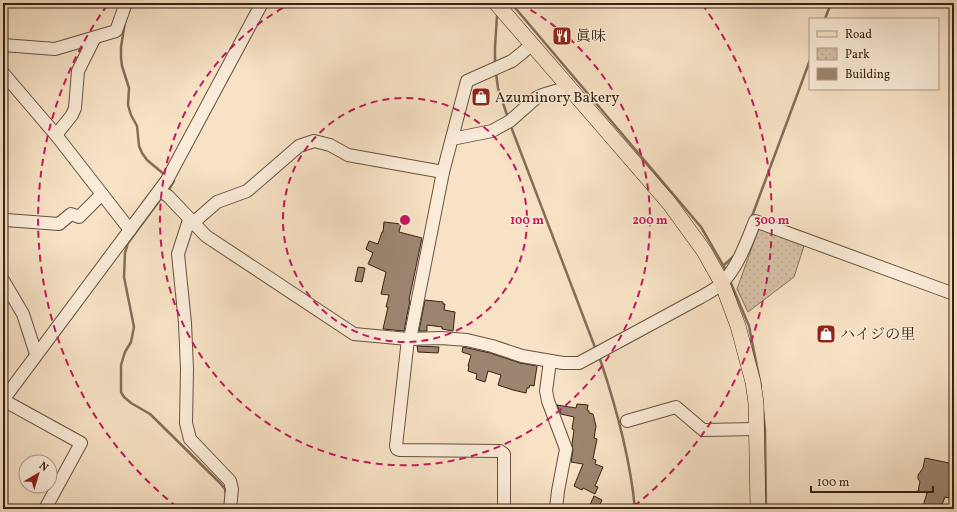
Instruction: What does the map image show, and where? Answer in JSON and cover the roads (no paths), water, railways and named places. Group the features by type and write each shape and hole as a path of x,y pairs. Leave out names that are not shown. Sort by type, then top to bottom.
{"main road":[{"path":"496,3 670,204 704,251 722,283 738,326 753,382 756,403 758,509"}],"street":[{"path":"3,45 55,49 94,39 116,31 126,3"},
{"path":"45,509 81,442 3,400 130,230 163,193 170,176 262,3"},
{"path":"56,135 72,115 75,108 78,71 94,39"},
{"path":"504,509 504,454 500,451 400,450 397,449 396,446 408,339 411,334 443,172 466,81 518,57 532,44"},
{"path":"3,73 56,135 130,230"},
{"path":"452,139 492,131 509,121 536,98 569,86"},
{"path":"230,509 232,489 230,481 190,439 186,423 187,369 185,323 178,254 191,221 217,202 247,191 300,146 314,141 330,145 348,155 443,172"},
{"path":"163,193 206,236 354,334 408,339 441,338 467,340 492,346 517,355 573,364 579,363 701,297 722,283 741,256 755,220 954,294"},
{"path":"3,223 6,220 59,224 70,214 79,217 102,194"},
{"path":"3,280 23,314 36,354"},
{"path":"550,361 546,391 566,449 556,509"},
{"path":"627,421 676,407 704,430 757,429"}],"waterway":[{"path":"511,3 701,227 727,272"},
{"path":"825,18 831,3"},
{"path":"495,64 497,16"},
{"path":"125,22 121,47 121,58 129,88 128,105 137,126 139,146 142,153 147,160 165,175"},
{"path":"751,219 809,63"},
{"path":"496,73 498,88 508,118"},
{"path":"510,124 596,350"},
{"path":"167,192 174,181 171,179"},
{"path":"162,197 128,243 125,253 124,277 134,327 131,342 125,352 121,365 121,392 131,403 150,414 220,483 225,489 226,495"},
{"path":"724,265 735,255"},
{"path":"730,281 749,326 761,387"},
{"path":"599,356 622,431 630,470 635,509"},
{"path":"763,410 765,430 766,509"}],"place":[{"name":"眞味","path":"562,36"},
{"name":"Azuminory Bakery","path":"481,97"},
{"name":"ハイジの里","path":"826,334"}]}
